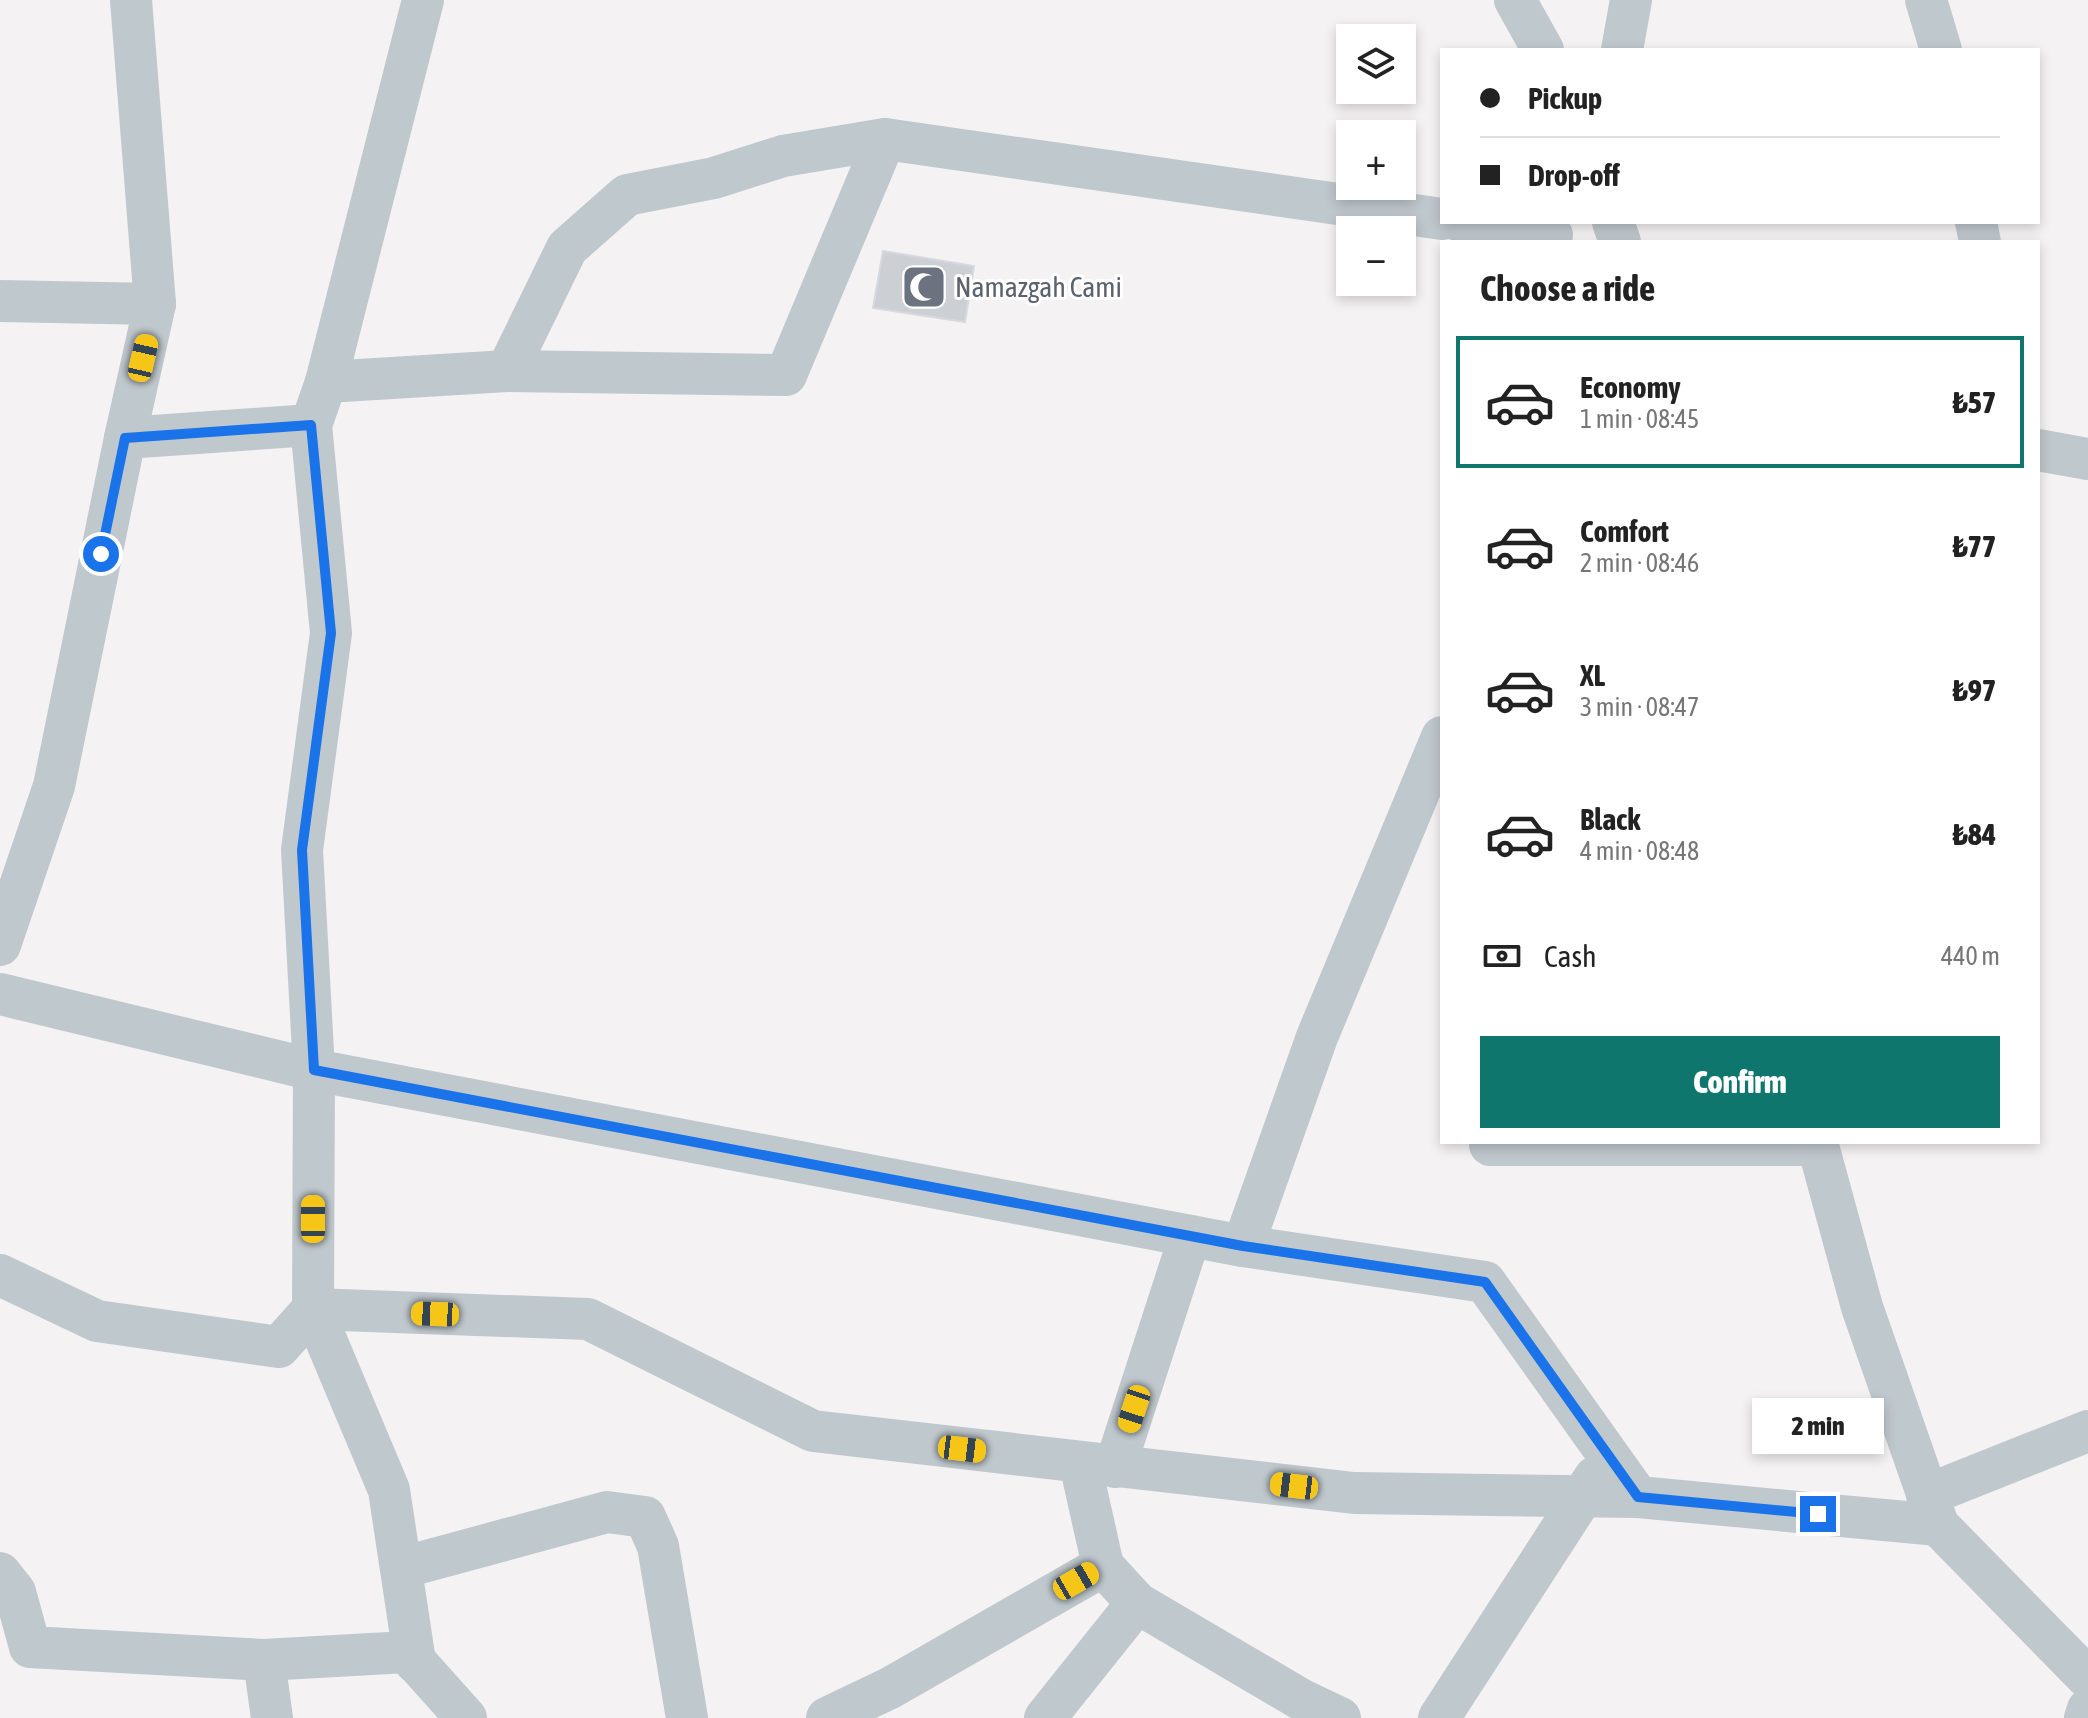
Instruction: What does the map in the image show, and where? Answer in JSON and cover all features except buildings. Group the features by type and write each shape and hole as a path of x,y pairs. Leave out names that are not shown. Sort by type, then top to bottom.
{"street":[{"path":"0,945 54,786 155,304 131,0"},
{"path":"415,1662 389,1490 313,1309 314,1070 302,850 331,633 311,425 326,382 423,0"},
{"path":"1515,0 1542,48"},
{"path":"1622,48 1631,0"},
{"path":"1926,0 1940,48"},
{"path":"326,382 507,371 786,375 885,139"},
{"path":"507,371 567,248 627,195 714,178 783,156 885,139 1440,219"},
{"path":"1479,224 1553,233"},
{"path":"0,301 155,304"},
{"path":"125,438 311,425"},
{"path":"2040,450 2088,459"},
{"path":"1243,1246 1317,1037 1440,747"},
{"path":"0,994 314,1070 1243,1246 1485,1282 1638,1497"},
{"path":"1490,1145 1654,1144"},
{"path":"1818,1144 1862,1307 1933,1510 2088,1678"},
{"path":"1190,1236 1098,1465 1103,1566 1137,1603 1302,1700 1340,1718"},
{"path":"0,1275 97,1321 279,1347 313,1309"},
{"path":"313,1309 588,1319 813,1431 1354,1493 1638,1497 1933,1510 2088,1431"},
{"path":"1439,1718 1610,1457"},
{"path":"401,1568 607,1512 645,1517 658,1546 687,1718"},
{"path":"827,1718 890,1688 1103,1566"},
{"path":"0,1573 15,1592 30,1647 264,1660 407,1652 466,1718"},
{"path":"1045,1718 1137,1603"},
{"path":"264,1660 272,1718"},
{"path":"2085,1718 2088,1709"}],"place":[{"name":"Namazgah Cami","path":"924,287"}],"route":[{"path":"101,554 125,438 311,425 331,633 302,850 314,1070 1243,1246 1485,1282 1638,1497 1818,1514"}]}
